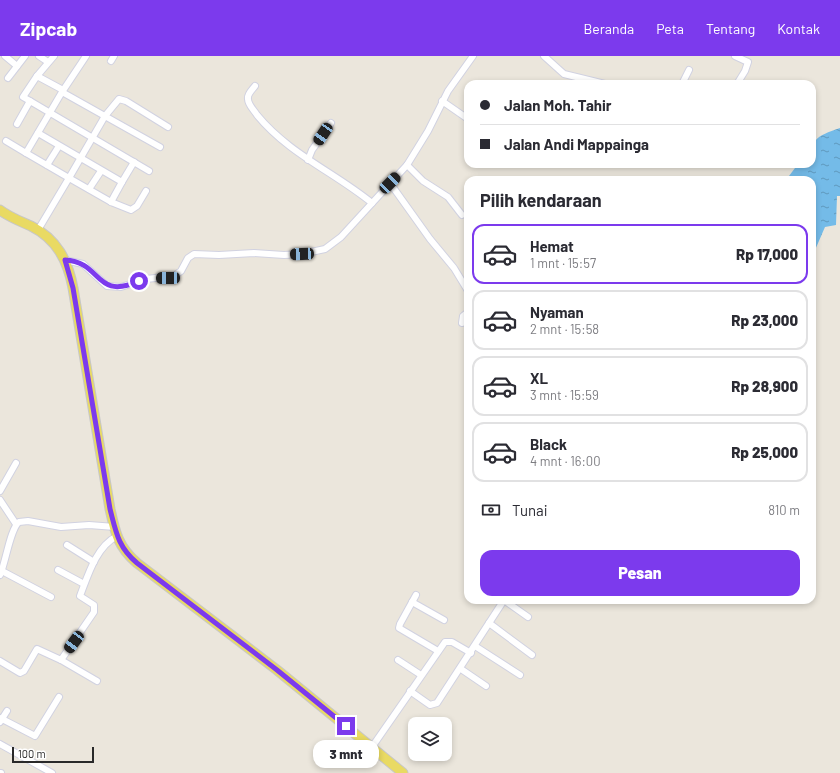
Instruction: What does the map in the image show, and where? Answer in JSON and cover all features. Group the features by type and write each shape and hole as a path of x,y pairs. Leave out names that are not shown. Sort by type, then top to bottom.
{"main road":[{"path":"0,210 38,230 56,246 65,260 73,288 116,532 126,553 277,670 403,773"}],"street":[{"path":"5,56 17,66"},
{"path":"8,78 25,56"},
{"path":"39,56 48,62"},
{"path":"54,56 37,76 23,97 149,171"},
{"path":"26,153 62,91 86,56"},
{"path":"65,260 84,264 102,283 115,287 125,287 146,279 174,276 181,270 188,258 194,254 219,255 254,253 284,255 314,252 333,245 407,165 428,131 442,101 473,56"},
{"path":"544,56 564,74 589,80"},
{"path":"735,56 749,59 745,71 739,80"},
{"path":"684,80 689,70"},
{"path":"37,76 160,147"},
{"path":"255,86 248,97 251,107 276,136 308,160 342,181 372,203"},
{"path":"38,230 92,137 116,101 122,99 168,127"},
{"path":"17,124 30,101"},
{"path":"442,101 464,116"},
{"path":"308,160 312,150 331,123"},
{"path":"38,133 122,182"},
{"path":"6,141 89,190 111,202 131,210 137,206 146,191"},
{"path":"47,165 59,146"},
{"path":"111,202 134,162"},
{"path":"407,165 423,181 448,197 462,215"},
{"path":"89,190 101,171"},
{"path":"390,183 430,239 454,268 464,284"},
{"path":"462,323 464,315"},
{"path":"0,491 16,463"},
{"path":"0,500 16,524"},
{"path":"51,597 1,573 13,529 16,524 25,521 61,527 88,525 116,532 107,542 94,562 80,596 94,605 95,611 61,660"},
{"path":"67,545 94,562"},
{"path":"58,570 84,584"},
{"path":"416,595 399,628 438,651"},
{"path":"412,602 444,620"},
{"path":"410,691 430,705 435,705 461,669 501,604"},
{"path":"510,604 528,616"},
{"path":"489,623 532,654"},
{"path":"372,747 421,675 447,641 471,653"},
{"path":"475,646 520,675"},
{"path":"0,661 20,673 23,672 37,649 61,660 97,681"},
{"path":"398,660 421,675"},
{"path":"461,669 486,686"},
{"path":"7,711 1,720 35,736 59,696"},
{"path":"0,744 52,773"}],"water":[{"path":"840,128 840,196 837,196 836,225 825,227 816,248 816,176 789,176 795,168 816,168 816,140 820,136"}],"route":[{"path":"139,281 125,287 106,286 84,264 72,260 65,260 73,288 100,440 110,509 120,543 126,553 137,563 277,670 346,726"}]}
